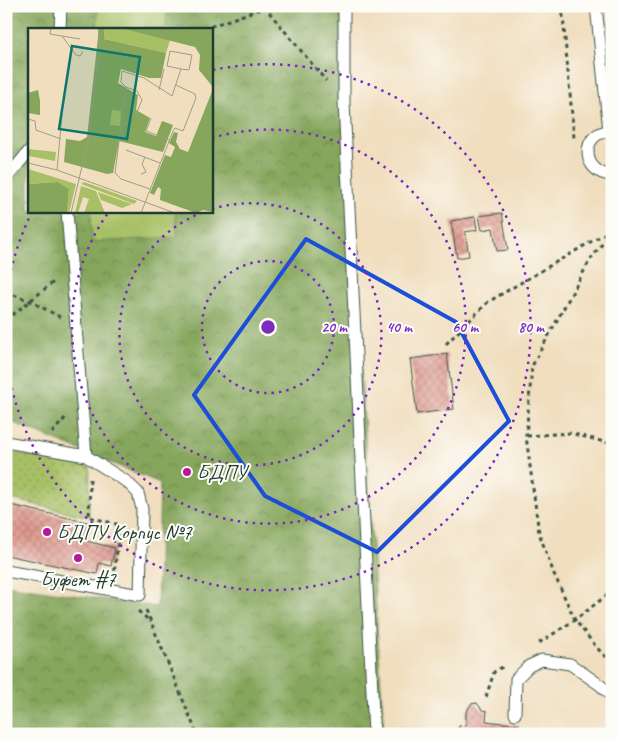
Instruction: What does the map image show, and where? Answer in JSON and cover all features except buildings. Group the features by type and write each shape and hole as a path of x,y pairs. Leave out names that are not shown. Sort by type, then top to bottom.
{"lane":[{"path":"60,28 61,6"},
{"path":"344,6 345,112 374,734"},
{"path":"596,6 610,131 597,134 592,139 588,153 589,160 597,171 612,175"},
{"path":"6,179 28,152"},
{"path":"67,212 86,456"},
{"path":"6,442 86,456 127,482 138,493 142,509 140,595 6,571"},
{"path":"515,714 516,678 529,666 542,660 570,664 612,696"}],"path":[{"path":"562,6 575,144"},
{"path":"205,28 266,7 326,81"},
{"path":"446,344 488,302 612,230"},
{"path":"612,230 590,260 532,366 526,436 539,532 554,574 575,620 597,648 612,663"},
{"path":"6,320 72,266"},
{"path":"6,292 30,301 76,326"},
{"path":"40,448 72,411"},
{"path":"526,436 570,433 612,444"},
{"path":"86,456 90,467 90,517 120,525 112,590"},
{"path":"534,646 575,620 612,592"},
{"path":"140,595 197,734"},
{"path":"486,697 494,672 510,662"}],"highlighted area":[{"path":"306,239 456,322 509,421 377,552 265,496 194,395"}],"green space":[{"name":"БДПУ","path":"6,6 344,6 344,102 384,734 6,734 6,585 157,607 160,483 6,420"},
{"path":"98,6 167,6 166,28 97,28"},
{"path":"91,212 175,212 177,237 92,242"},
{"path":"6,451 90,467 89,517 6,498"}],"place":[{"name":"БДПУ","path":"187,472"},
{"name":"БДПУ Корпус №7","path":"47,532"},
{"name":"Буфет #7","path":"78,558"}]}
